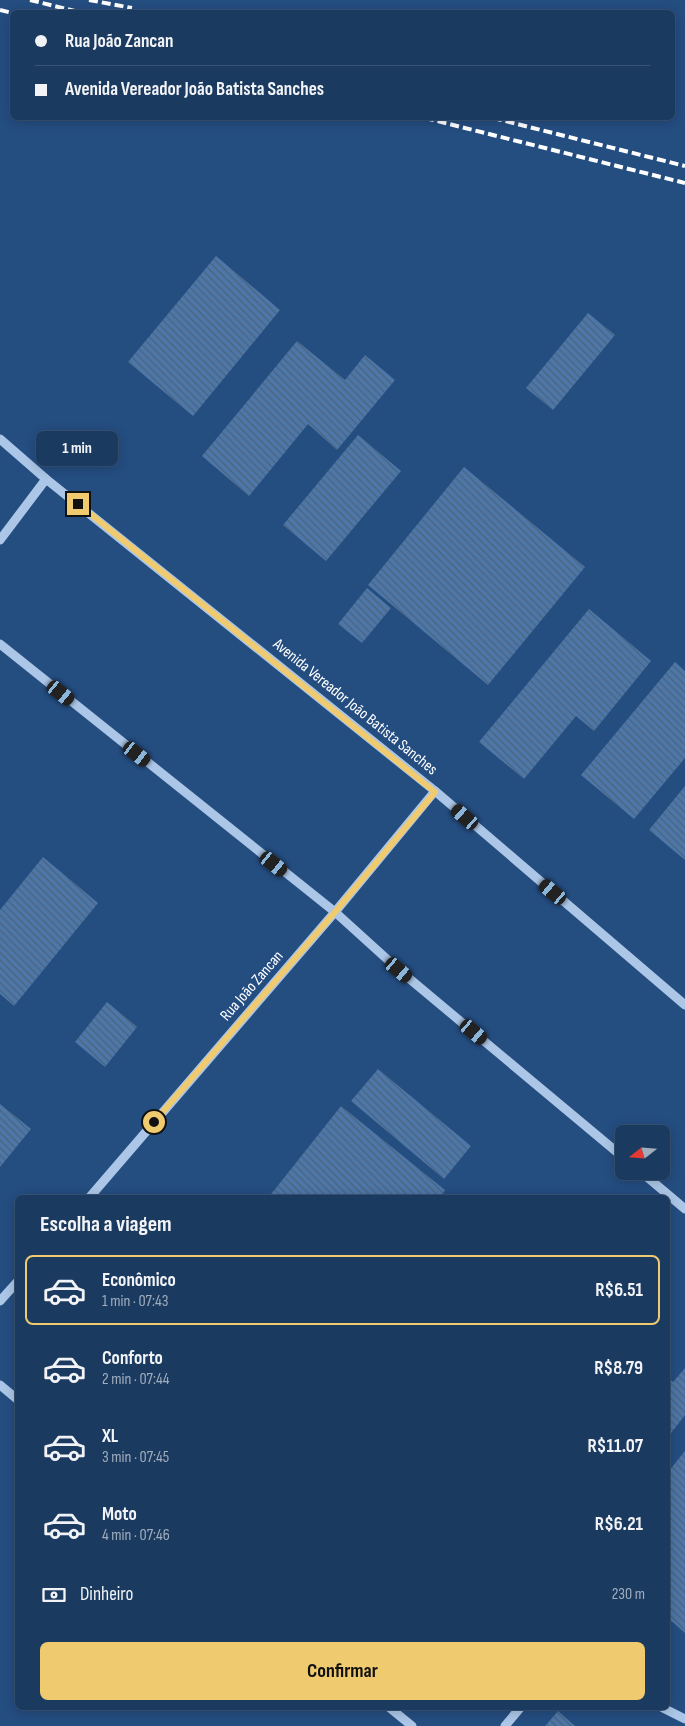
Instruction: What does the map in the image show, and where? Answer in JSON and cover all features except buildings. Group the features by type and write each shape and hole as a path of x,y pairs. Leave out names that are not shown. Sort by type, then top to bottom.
{"street":[{"name":"Avenida Vereador João Batista Sanches","path":"0,439 46,479 435,792 685,1006"},
{"path":"0,540 46,479"},
{"path":"0,644 335,912 399,970 615,1150"},
{"name":"Rua João Zancan","path":"92,1195 335,912 435,792"},
{"path":"651,1180 668,1195"},
{"path":"670,1196 685,1209"},
{"path":"0,1301 15,1284"},
{"path":"0,1385 15,1398"},
{"path":"392,1710 412,1726"},
{"path":"504,1726 518,1710"},
{"path":"667,1710 685,1719"}],"railway":[{"path":"30,0 71,10"},
{"path":"89,0 132,8"},
{"path":"0,10 10,12"},
{"path":"433,120 685,183"},
{"path":"501,120 685,166"}],"route":[{"path":"78,504 435,792 335,912 154,1122"}]}
